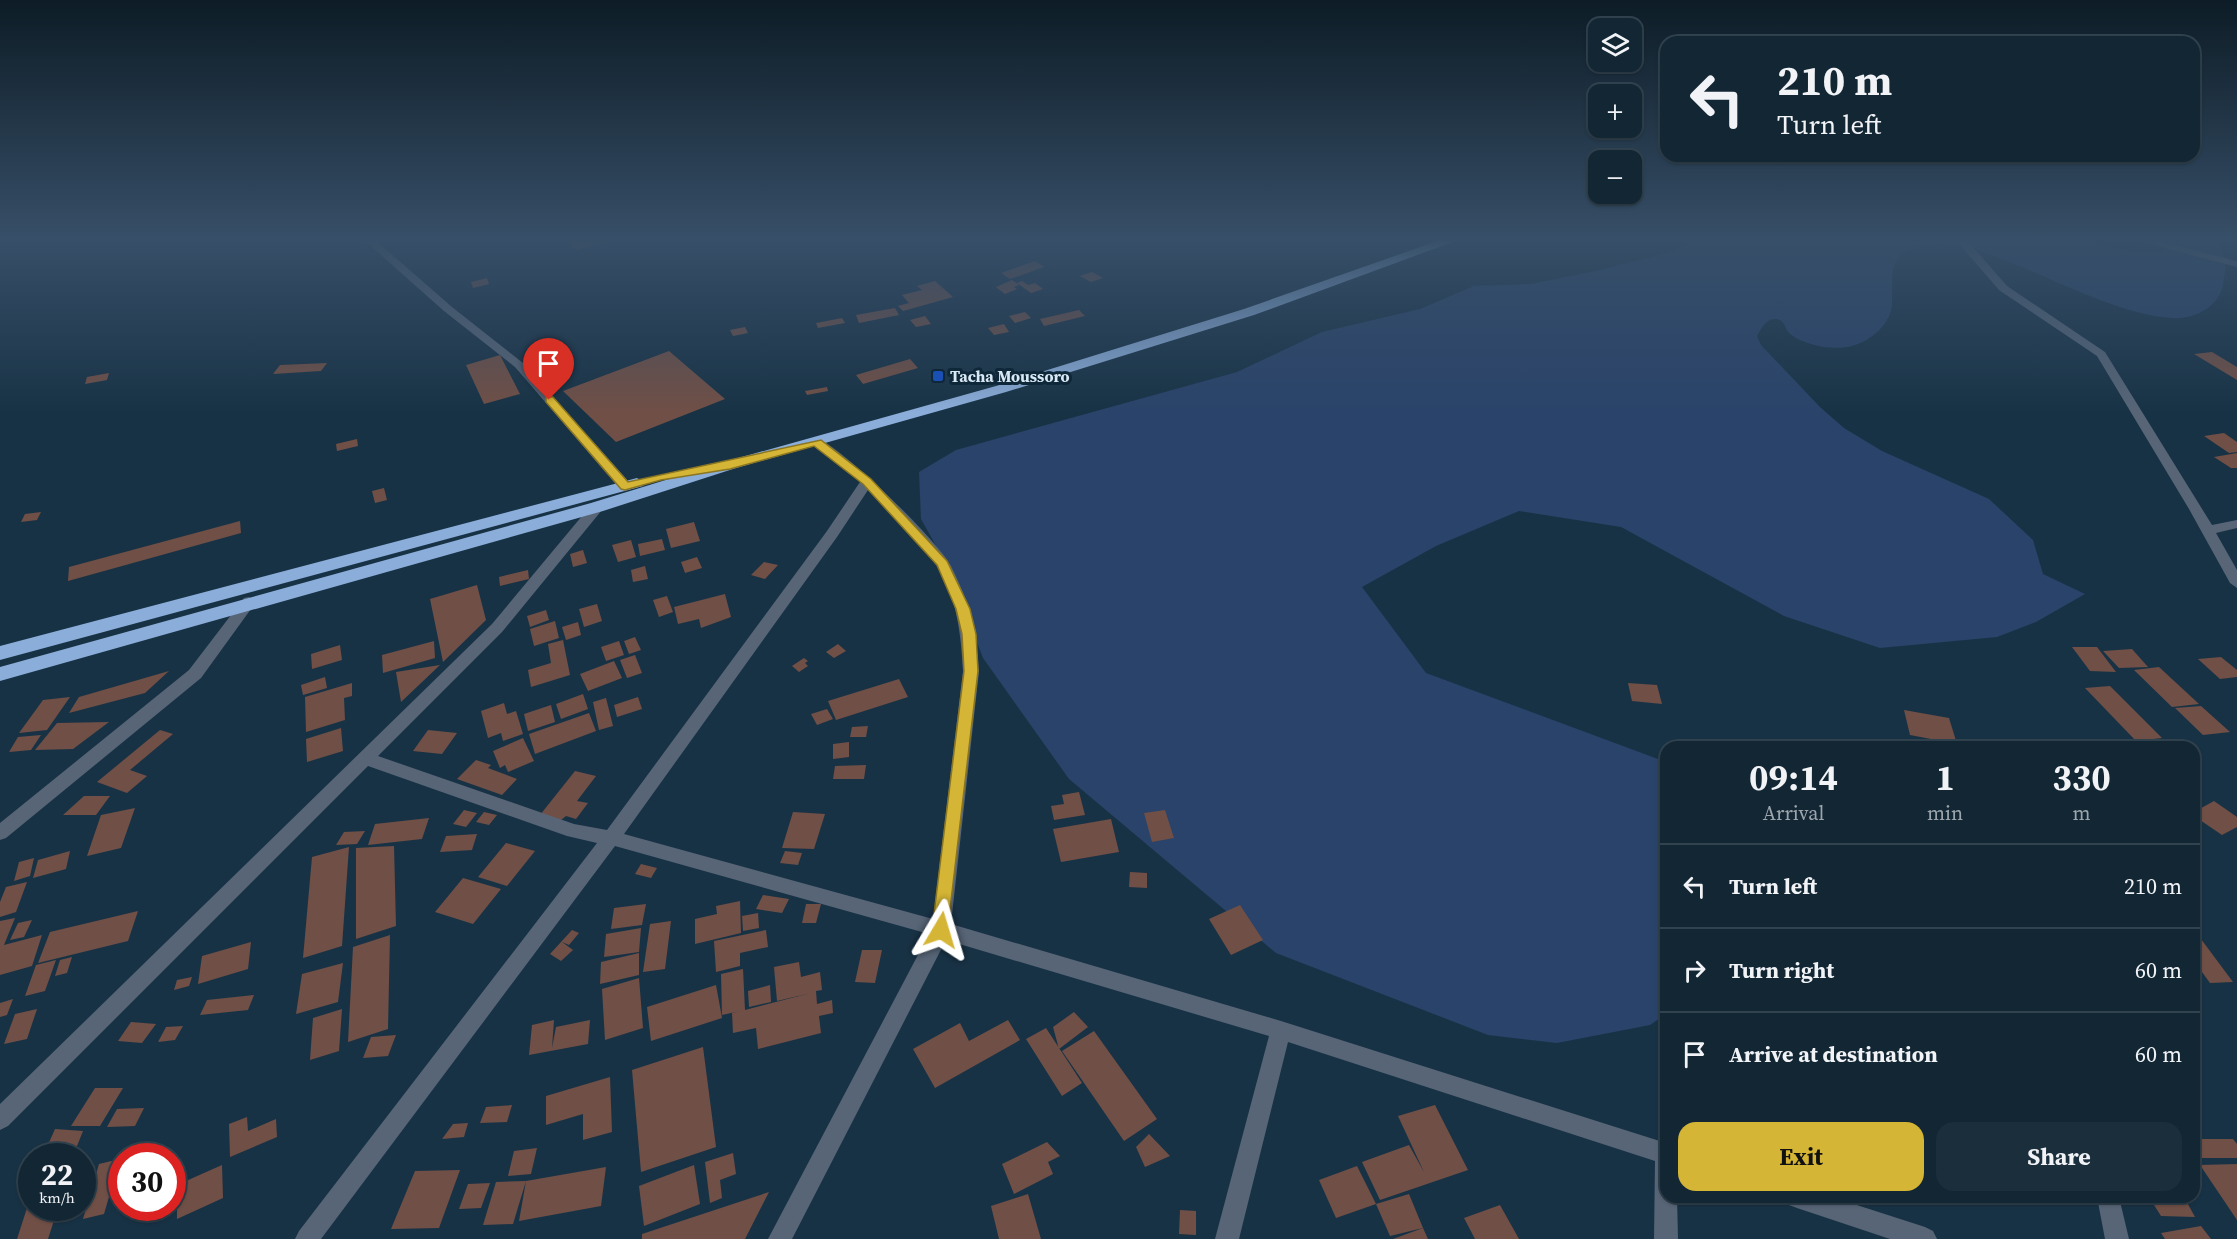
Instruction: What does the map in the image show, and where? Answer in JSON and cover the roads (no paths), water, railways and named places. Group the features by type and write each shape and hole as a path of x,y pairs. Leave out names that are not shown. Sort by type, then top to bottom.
{"highway":[{"path":"0,674 249,602 597,507 730,465 816,442 1249,312 1292,297"},
{"path":"0,653 625,486 660,477 730,465"},
{"path":"0,644 67,634"}],"street":[{"path":"434,297 519,365 625,486"},
{"path":"2015,297 2101,354 2209,530 2237,583"},
{"path":"780,1239 941,930 971,671 969,634 963,609 943,564 867,482 816,442"},
{"path":"307,1239 611,838 832,534 867,482"},
{"path":"0,1119 497,628 597,507"},
{"path":"2209,530 2237,524"},
{"path":"0,834 188,680 249,602"},
{"path":"366,758 573,831 611,838 941,930 1281,1030 1660,1152"},
{"path":"1227,1239 1281,1030"},
{"path":"1666,1203 1666,1239"},
{"path":"1815,1203 1925,1239"},
{"path":"2109,1203 2117,1239"}],"water":[{"path":"1449,297 1892,297 1891,311 1883,326 1870,338 1855,345 1840,348 1817,346 1790,334 1782,321 1776,319 1767,322 1757,336 1761,345 1820,407 1844,428 1882,451 1989,499 2033,540 2043,574 2085,594 2036,622 1997,637 1880,648 1784,616 1621,527 1519,511 1436,546 1362,587 1426,673 1660,760 1660,1018 1650,1025 1557,1043 1488,1035 1276,953 1069,779 983,658 949,569 921,519 919,472 956,450 1237,372 1322,332 1420,309"},
{"path":"2093,297 2218,297 2205,310 2180,318 2149,315"}],"place":[{"name":"Tacha Moussoro","path":"938,376"}]}
